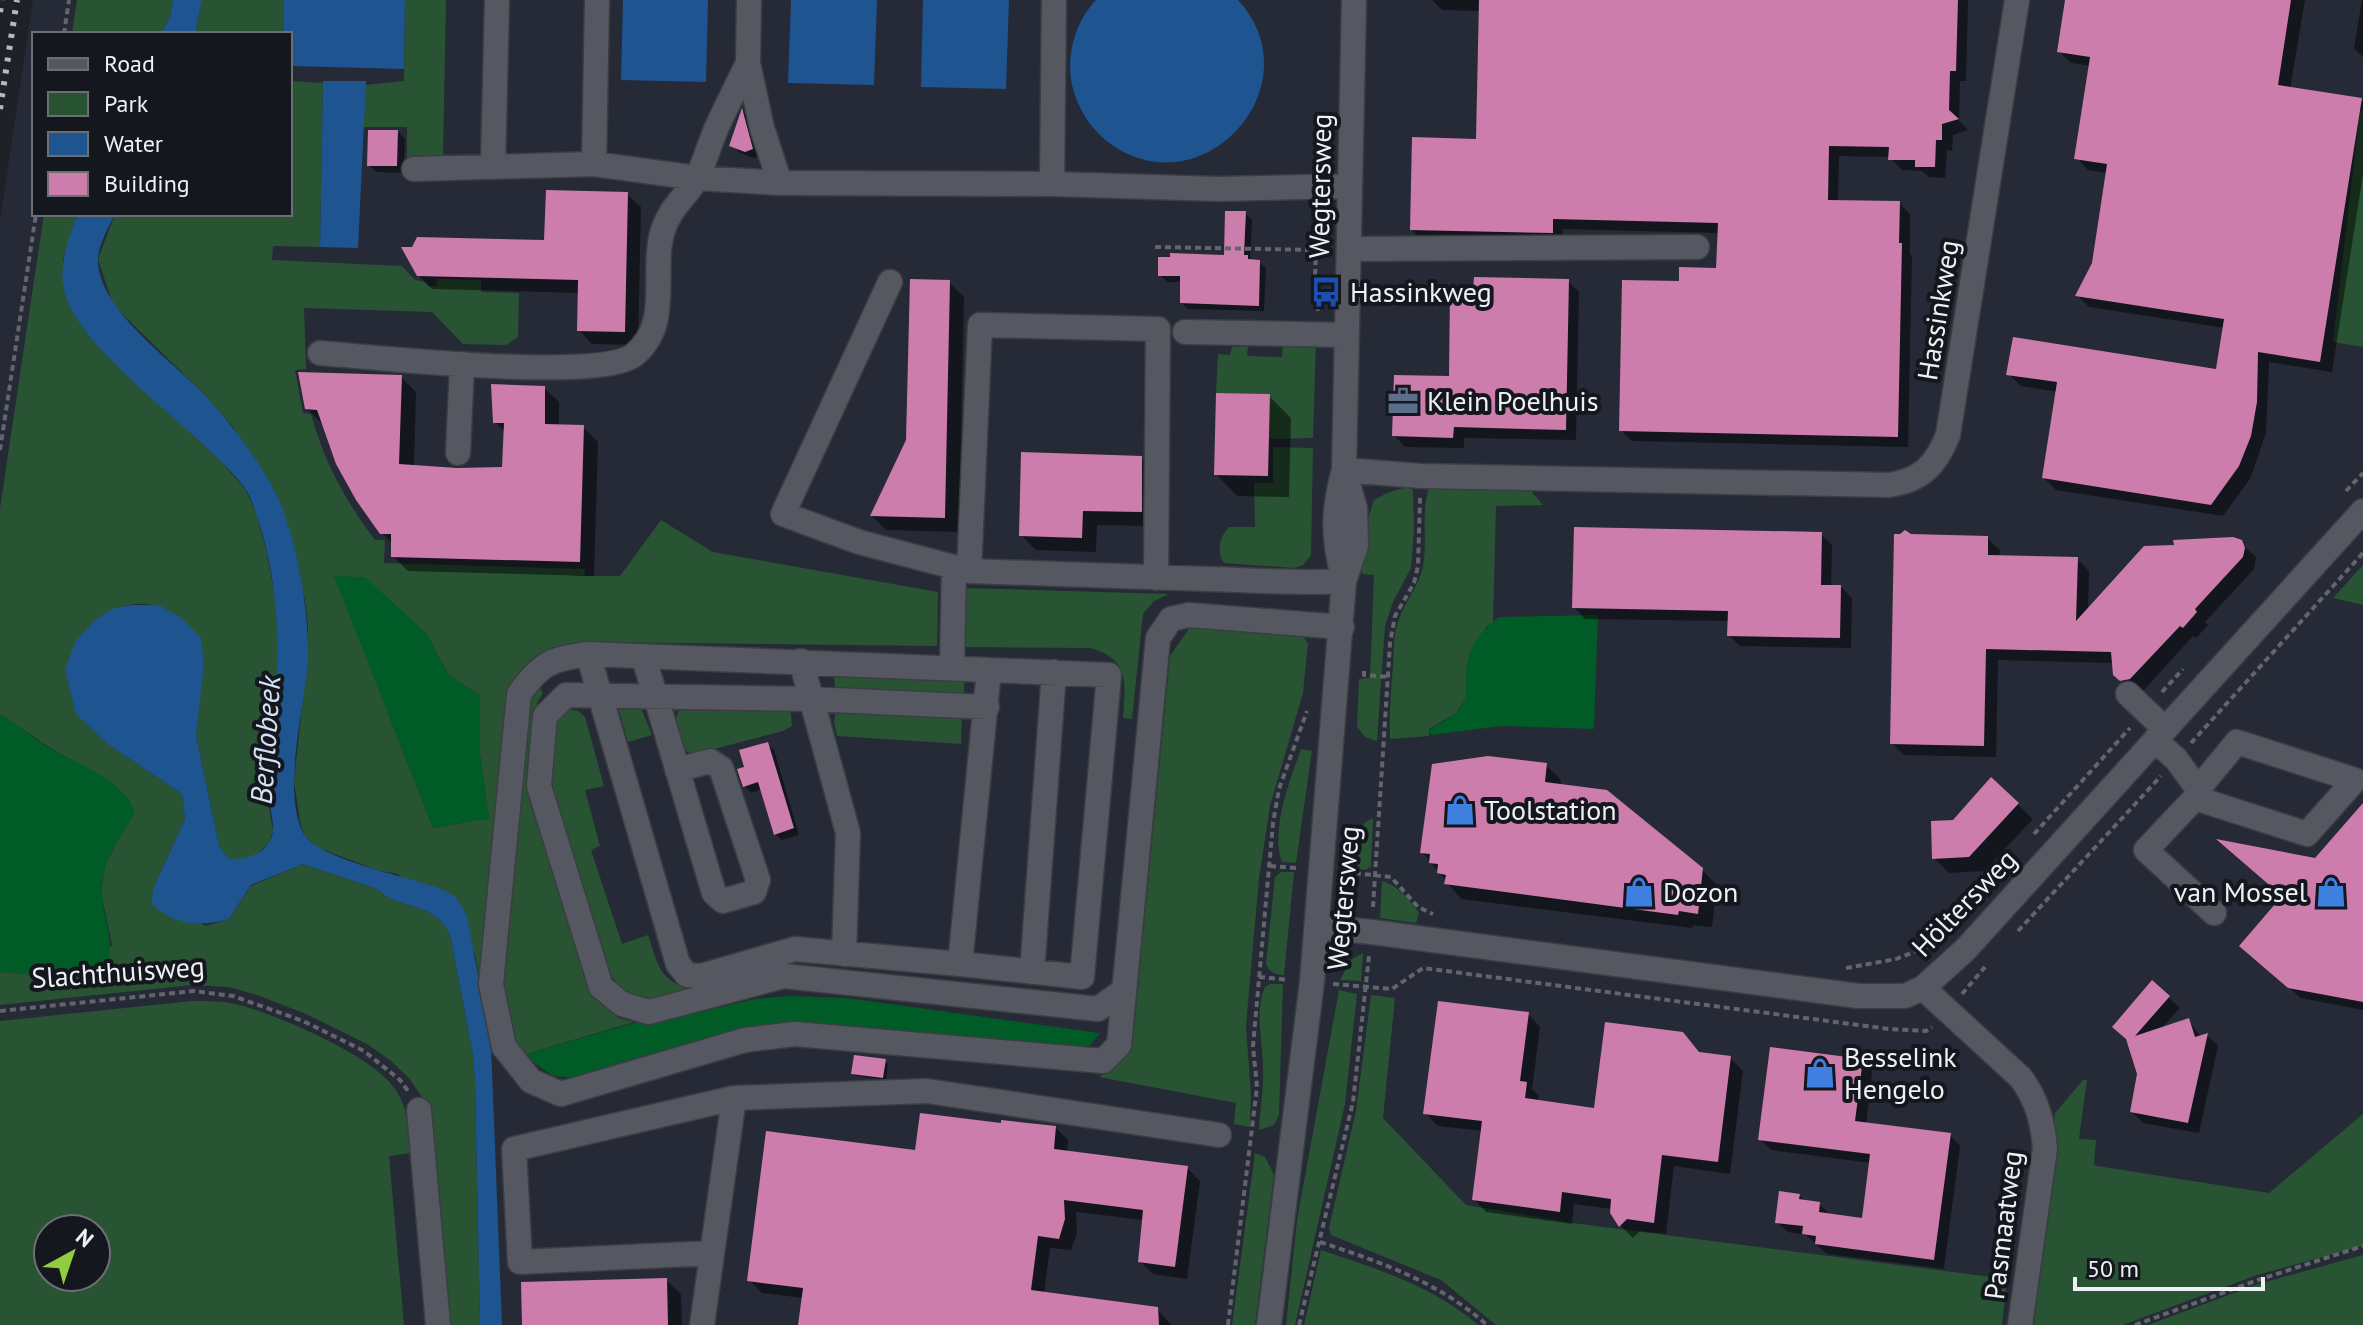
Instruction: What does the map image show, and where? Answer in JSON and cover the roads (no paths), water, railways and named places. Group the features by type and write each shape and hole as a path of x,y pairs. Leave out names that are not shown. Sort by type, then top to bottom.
{"street":[{"path":"493,167 497,0"},
{"path":"594,164 597,0"},
{"path":"749,0 748,63 762,128 780,183"},
{"path":"1052,184 1054,0"},
{"name":"Wegtersweg","path":"1269,1325 1317,927 1342,627 1344,581 1335,547 1335,503 1344,470 1354,0"},
{"name":"Hassinkweg","path":"1344,470 1421,476 1889,485 1908,482 1921,474 1934,463 1948,435 2017,0"},
{"path":"320,353 517,368 614,363 633,356 652,334 658,314 662,233 671,209 697,178 716,129 748,63"},
{"path":"414,169 594,164 697,178 780,183 1052,184 1219,189 1350,186"},
{"path":"1349,249 1697,247"},
{"path":"890,282 783,514 859,542 962,569 1156,578 1344,581"},
{"path":"952,668 980,325 1158,329 1156,578"},
{"path":"1185,332 1347,335"},
{"path":"458,453 462,364"},
{"name":"Höltersweg","path":"1317,927 1858,996 1905,996 1923,988 1966,949 2363,511"},
{"path":"588,654 678,964 687,975 701,976 795,949 1082,977 1109,675 588,654 555,659 535,672 519,694 491,984 504,1047 531,1081 561,1094 745,1040 795,1034 1103,1061 1119,1045 1158,638 1171,619 1189,615 1342,627"},
{"path":"643,656 655,695 677,770 714,893 723,901 754,892 758,880 721,768 710,761 677,770"},
{"path":"801,661 848,833 844,954"},
{"path":"960,964 989,670"},
{"path":"1032,972 1054,672"},
{"path":"987,707 810,699 566,695 545,716 539,786 601,987 622,1004 649,1012 784,976 1098,1009 1123,991"},
{"path":"2137,702 2197,794 2307,834 2355,780 2237,742 2197,794 2146,850 2214,913"},
{"name":"Pasmaatweg","path":"1923,988 2021,1078 2033,1095 2043,1124 2045,1149 2020,1325"},
{"path":"712,1253 520,1262 514,1149 734,1098 927,1091 1219,1135"},
{"path":"702,1325 734,1098"},
{"path":"419,1110 438,1325"}],"water":[{"path":"173,0 202,0 195,32 162,32 170,17"},
{"path":"284,0 405,0 404,69 292,66 292,32 284,32"},
{"path":"623,0 708,0 706,82 621,80"},
{"path":"791,0 877,0 874,85 788,83"},
{"path":"923,0 1009,0 1006,89 921,87"},
{"path":"1096,0 1238,0 1259,33 1264,67 1257,99 1239,128 1213,149 1182,161 1148,161 1105,139 1082,111 1070,74 1074,40 1083,18"},
{"path":"323,81 366,81 358,248 320,247"},
{"path":"77,216 114,216 98,254 101,279 110,297 140,334 225,418 261,467 283,510 300,575 307,621 308,660 294,773 297,817 304,834 312,843 342,858 448,892 458,900 467,916 491,1045 502,1325 480,1325 473,1055 451,939 446,928 433,915 396,901 375,888 303,864 251,885 229,919 198,924 170,917 152,904 153,889 185,819 182,794 109,745 76,714 65,670 75,642 95,620 112,609 131,605 159,605 181,618 201,638 204,665 196,735 219,846 229,859 236,859 258,853 269,843 273,823 266,773 274,713 277,645 272,577 262,532 244,487 225,465 113,363 89,336 72,310 63,285 64,258"}],"railway":[{"path":"0,12 2,0"},
{"path":"0,109 17,0"}],"place":[{"name":"Hassinkweg","path":"1326,292"},
{"name":"Klein Poelhuis","path":"1403,401"},
{"name":"Toolstation","path":"1460,810"},
{"name":"Dozon","path":"1639,892"},
{"name":"van Mossel","path":"2331,892"},
{"name":"Besselink Hengelo","path":"1820,1073"}],"water label":[{"name":"Berflobeek","path":"266,740"}]}
